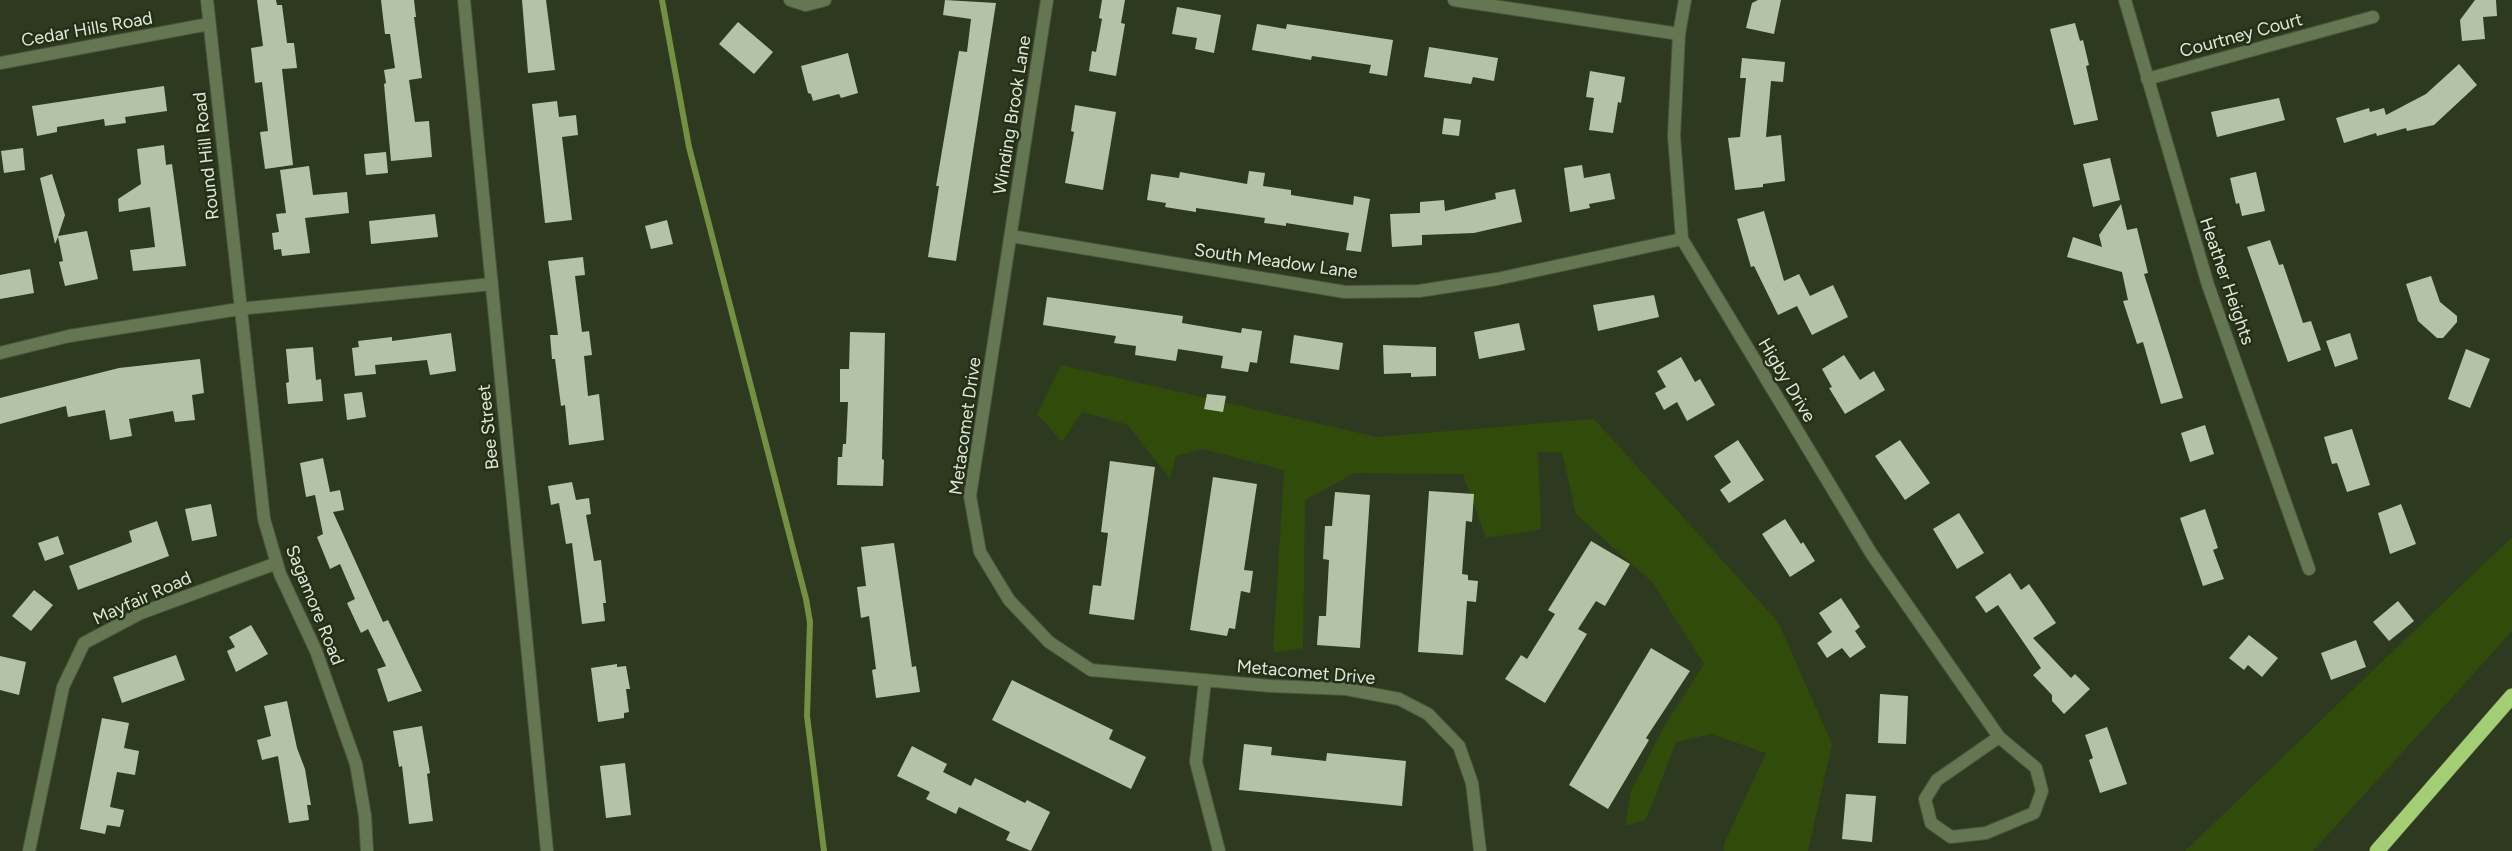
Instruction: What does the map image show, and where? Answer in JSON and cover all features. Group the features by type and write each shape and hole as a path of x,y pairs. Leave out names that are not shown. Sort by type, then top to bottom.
{"highway":[{"path":"2377,851 2512,696"}],"street":[{"name":"Round Hill Road","path":"207,0 239,309"},
{"name":"Bee Street","path":"464,0 547,851"},
{"path":"790,0 800,4 812,5 825,0"},
{"name":"Winding Brook Lane","path":"1011,236 1047,0"},
{"path":"1454,0 1679,34"},
{"name":"Higby Drive","path":"1685,0 1679,34 1674,136 1682,239 1870,553 1999,737 2036,768 2042,791 2034,813 1986,833 1952,837 1931,823 1924,799 1937,780 1999,737"},
{"name":"Heather Heights","path":"2125,0 2208,285 2310,569"},
{"name":"Courtney Court","path":"2147,79 2373,17"},
{"name":"Cedar Hills Road","path":"0,63 209,24"},
{"name":"South Meadow Lane","path":"1011,236 1345,292 1419,291 1497,279 1682,239"},
{"name":"Metacomet Drive","path":"1011,236 970,496 980,552 1008,600 1049,642 1091,670 1205,680 1346,689 1399,700 1428,714 1459,746 1472,783 1480,851"},
{"path":"0,353 69,336 239,309 492,284"},
{"name":"Sagamore Road","path":"239,309 264,518 277,563 316,651 356,764 365,816 367,851"},
{"name":"Mayfair Road","path":"29,851 63,687 84,643 141,613 277,563"},
{"path":"1205,680 1196,762 1219,851"}],"green space":[{"path":"1061,365 1377,437 1594,419 1778,622 1832,744 1808,851 1724,851 1724,844 1766,753 1711,734 1676,742 1646,820 1625,826 1631,791 1665,725 1704,664 1652,582 1576,514 1562,452 1538,452 1541,529 1486,538 1463,474 1355,473 1305,500 1303,648 1273,653 1284,470 1203,449 1176,456 1170,479 1128,425 1082,412 1062,442 1037,414"},
{"path":"2512,537 2512,631 2313,851 2185,851"}],"building":[{"path":"257,0 276,0 277,5 282,5 287,43 294,43 297,68 282,69 293,165 265,169 260,132 268,131 262,82 255,83 251,48 263,46"},
{"path":"381,0 414,0 416,17 414,17 422,78 409,80 415,122 429,121 432,157 391,161 384,70 395,68 390,34 385,34"},
{"path":"522,0 546,0 555,70 528,73"},
{"path":"945,0 996,3 956,261 928,257 939,186 936,186 959,51 967,52 971,19 943,15"},
{"path":"1102,0 1125,0 1121,23 1125,24 1116,76 1089,71 1092,51 1096,52 1102,19 1099,18"},
{"path":"1758,0 1781,0 1774,34 1746,28 1752,3"},
{"path":"2475,0 2496,0 2497,16 2483,17 2485,39 2462,41 2460,20"},
{"path":"1177,7 1221,15 1214,53 1195,49 1197,38 1172,34"},
{"path":"738,22 773,52 754,74 719,44"},
{"path":"2075,23 2080,41 2083,40 2089,65 2086,66 2098,120 2074,125 2050,29"},
{"path":"1257,24 1286,29 1287,24 1393,40 1387,76 1369,73 1371,65 1312,56 1311,60 1252,50"},
{"path":"1429,47 1498,58 1494,81 1473,77 1471,84 1424,77"},
{"path":"848,53 858,93 841,98 839,94 813,101 811,94 808,93 801,66"},
{"path":"1742,58 1785,62 1783,82 1771,81 1766,137 1781,135 1785,181 1763,184 1763,187 1735,190 1728,138 1740,137 1746,78 1740,78"},
{"path":"2459,64 2477,85 2434,125 2407,131 2406,128 2377,136 2376,133 2344,143 2336,118 2369,108 2370,112 2384,108 2386,115 2426,94"},
{"path":"1590,71 1625,77 1621,103 1618,102 1613,133 1589,130 1594,98 1586,97"},
{"path":"164,86 167,111 125,117 126,123 105,126 104,119 57,127 57,132 37,136 32,106"},
{"path":"2279,98 2285,120 2217,137 2211,112"},
{"path":"557,101 559,117 576,115 578,135 562,137 572,220 545,223 532,104"},
{"path":"1075,105 1116,112 1103,190 1065,183 1074,132 1071,131"},
{"path":"1444,118 1461,120 1459,136 1442,134"},
{"path":"164,145 166,165 172,164 186,266 133,271 130,250 155,247 150,207 119,212 118,199 141,184 137,149"},
{"path":"23,148 25,170 4,173 1,151"},
{"path":"386,152 388,173 366,175 364,154"},
{"path":"2110,158 2120,200 2093,207 2083,164"},
{"path":"1582,165 1584,178 1610,173 1615,199 1589,204 1590,208 1570,212 1564,168"},
{"path":"309,166 313,195 347,192 349,213 305,218 310,253 282,256 281,249 274,250 272,233 279,232 276,214 286,213 280,170"},
{"path":"1249,171 1265,173 1263,186 1291,190 1291,195 1353,205 1354,196 1370,199 1361,252 1346,250 1349,233 1286,223 1286,226 1264,223 1265,218 1196,208 1196,212 1165,207 1166,203 1147,200 1151,174 1179,178 1180,172 1247,184"},
{"path":"2256,172 2265,211 2242,216 2239,203 2236,204 2230,178"},
{"path":"52,174 65,215 58,236 87,231 98,279 65,286 59,262 63,261 58,237 55,244 40,178"},
{"path":"1515,189 1522,222 1474,233 1422,235 1422,245 1392,247 1390,214 1420,213 1420,202 1444,200 1445,211 1496,199 1495,193"},
{"path":"2121,204 2127,230 2137,228 2148,273 2144,274 2183,398 2161,404 2143,342 2137,344 2123,301 2128,300 2122,272 2067,257 2073,237 2102,247 2099,235"},
{"path":"1764,211 1784,281 1799,274 1810,296 1833,285 1848,317 1812,335 1797,306 1778,315 1754,266 1751,267 1737,219"},
{"path":"435,214 438,237 371,244 369,221"},
{"path":"667,220 673,244 651,249 645,226"},
{"path":"2270,240 2279,265 2283,264 2303,323 2311,321 2321,350 2288,362 2247,247"},
{"path":"583,257 585,275 575,276 582,332 589,331 592,355 584,356 588,396 599,394 604,440 569,445 565,405 561,406 555,359 552,359 550,335 558,335 548,261"},
{"path":"30,269 34,293 0,299 0,275"},
{"path":"2431,276 2440,302 2457,316 2457,322 2443,338 2437,338 2418,321 2406,284"},
{"path":"1654,295 1659,317 1598,331 1593,305"},
{"path":"1047,297 1183,316 1182,323 1241,333 1242,328 1262,331 1257,363 1250,362 1248,372 1221,368 1223,356 1178,349 1176,361 1135,355 1136,346 1114,343 1116,336 1043,325"},
{"path":"1519,323 1525,350 1479,359 1474,332"},
{"path":"850,332 885,333 883,486 837,485 838,457 842,457 843,444 846,444 848,402 840,402 840,369 849,369"},
{"path":"451,333 456,371 430,375 427,360 375,365 376,374 355,376 352,348 359,347 358,341 392,337 392,341"},
{"path":"2350,333 2358,359 2335,367 2326,341"},
{"path":"1294,335 1343,343 1339,370 1290,363"},
{"path":"1383,345 1436,347 1436,376 1411,377 1411,373 1384,374"},
{"path":"313,347 316,380 321,379 323,401 288,404 286,383 289,382 286,349"},
{"path":"2466,349 2490,359 2470,408 2448,399"},
{"path":"1844,355 1860,380 1874,371 1885,390 1845,414 1829,388 1832,387 1822,369"},
{"path":"1681,357 1695,382 1700,379 1715,405 1687,421 1677,402 1664,410 1655,393 1666,387 1657,371"},
{"path":"200,359 204,393 192,395 195,420 175,422 173,411 129,419 132,436 110,440 105,410 68,417 66,406 0,424 0,398 119,368"},
{"path":"362,392 366,417 347,420 344,394"},
{"path":"1207,394 1226,396 1223,412 1204,409"},
{"path":"2205,425 2214,454 2190,462 2181,433"},
{"path":"2352,429 2370,485 2347,492 2337,463 2332,464 2324,437"},
{"path":"1738,440 1764,480 1729,503 1720,490 1731,482 1714,456"},
{"path":"1900,440 1930,483 1905,500 1875,456"},
{"path":"323,458 330,492 340,490 344,510 333,512 383,622 388,620 422,691 388,702 377,669 386,666 368,629 361,633 347,603 355,599 340,564 330,569 317,537 323,534 315,495 306,497 300,463"},
{"path":"1110,461 1155,467 1134,620 1089,614 1093,585 1101,586 1108,533 1101,532"},
{"path":"1213,477 1257,484 1244,570 1253,571 1250,593 1241,591 1235,629 1229,628 1227,636 1190,630"},
{"path":"572,482 576,500 589,498 591,514 586,515 594,561 601,560 606,603 603,603 605,621 582,624 572,543 566,544 559,503 551,505 548,486"},
{"path":"1429,491 1474,494 1472,522 1466,521 1462,574 1468,575 1468,580 1478,581 1476,602 1467,601 1463,655 1418,652"},
{"path":"1335,492 1370,495 1360,648 1317,645 1319,616 1326,616 1329,560 1323,559 1325,526 1332,526"},
{"path":"211,504 217,536 192,541 185,509"},
{"path":"2401,504 2416,544 2390,554 2378,513"},
{"path":"2205,509 2218,548 2213,550 2224,579 2203,586 2180,518"},
{"path":"1959,513 1984,553 1957,569 1933,529"},
{"path":"1785,519 1801,544 1803,542 1815,561 1790,577 1762,534"},
{"path":"157,521 169,556 78,590 69,566 132,542 129,531"},
{"path":"58,536 64,554 45,561 38,543"},
{"path":"1591,541 1630,564 1605,606 1596,601 1578,629 1587,634 1545,703 1505,679 1521,655 1527,659 1555,614 1548,610"},
{"path":"894,543 912,667 916,666 920,692 876,698 872,670 876,669 869,616 861,618 857,587 866,586 861,547"},
{"path":"2010,573 2021,590 2029,584 2056,623 2033,638 2071,678 2075,674 2090,689 2064,714 2052,701 2052,695 2033,675 2041,668 1998,605 1986,613 1975,597"},
{"path":"34,590 53,605 31,631 12,616"},
{"path":"1841,598 1860,627 1855,631 1866,647 1850,658 1842,648 1827,658 1817,643 1832,632 1819,613"},
{"path":"2398,601 2414,621 2389,641 2373,622"},
{"path":"251,625 268,654 236,672 227,651 235,647 229,637"},
{"path":"2249,635 2278,658 2262,677 2248,665 2244,670 2229,658"},
{"path":"2356,640 2366,667 2331,680 2321,653"},
{"path":"1651,648 1690,671 1646,738 1649,740 1608,809 1569,785"},
{"path":"176,655 185,680 122,703 113,677"},
{"path":"0,656 26,662 19,695 0,690"},
{"path":"617,664 617,667 626,666 630,689 626,689 629,712 624,713 624,718 598,722 591,668"},
{"path":"1012,680 1113,730 1109,739 1146,757 1131,789 992,720"},
{"path":"1880,694 1908,696 1906,744 1878,743"},
{"path":"287,701 297,748 305,769 311,805 307,805 309,820 289,823 278,756 262,760 257,740 271,736 264,706"},
{"path":"102,718 129,723 124,748 139,751 135,775 117,772 110,807 124,810 120,827 107,825 105,834 80,829"},
{"path":"422,726 430,773 427,774 433,821 409,824 402,766 399,767 393,731"},
{"path":"2107,727 2127,784 2100,793 2089,760 2093,758 2085,735"},
{"path":"1244,744 1272,747 1271,755 1326,761 1327,753 1406,761 1402,806 1239,790"},
{"path":"912,746 947,764 943,772 971,786 975,778 1025,803 1027,800 1050,812 1031,851 1006,840 1010,832 959,807 956,814 926,799 930,792 897,776"},
{"path":"625,763 631,815 606,818 600,766"},
{"path":"1846,794 1876,796 1872,842 1842,839"}],"waterway":[{"path":"662,0 689,147 806,599 810,622 807,716 824,851"}]}
